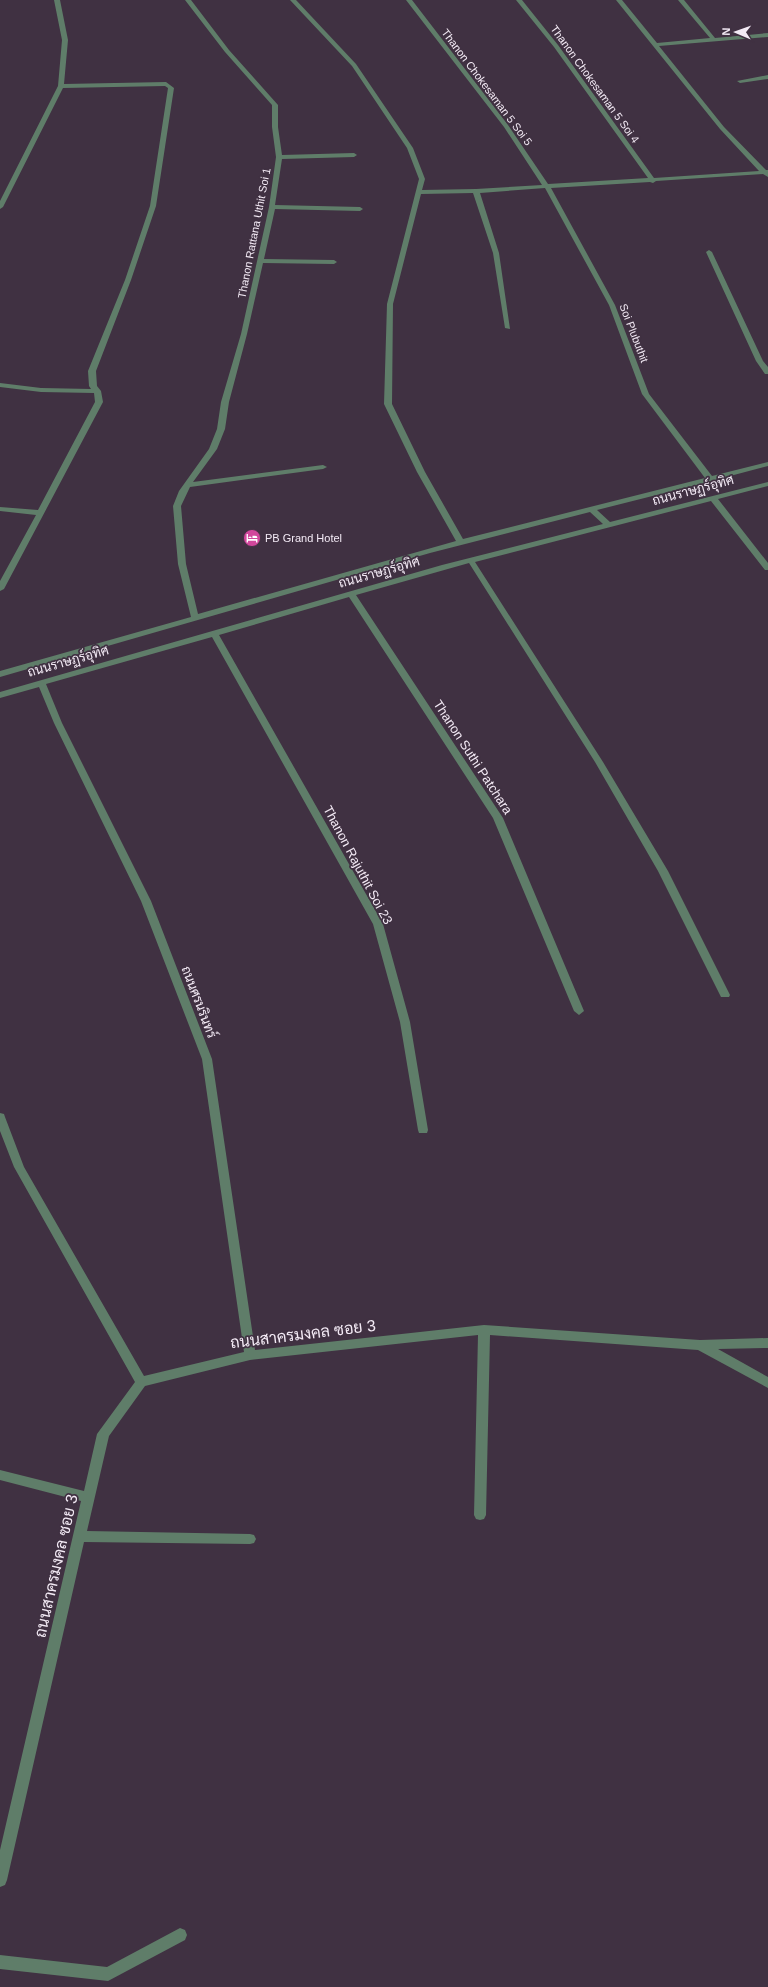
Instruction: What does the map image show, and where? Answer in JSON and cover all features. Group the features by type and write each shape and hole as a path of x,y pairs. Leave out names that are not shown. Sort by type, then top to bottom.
{"street":[{"path":"1,205 61,86 65,40 57,0"},
{"name":"Thanon Rattana Uthit Soi 1","path":"188,0 227,51 275,105 275,127 279,157 272,207 261,261 244,334 225,402 221,429 213,449 187,485 177,506 182,564 195,618"},
{"path":"293,0 354,65 410,148 422,179 420,192 390,304 388,404 421,472 461,543"},
{"name":"Thanon Chokesaman 5 Soi 5","path":"409,0 506,126 547,187"},
{"name":"Thanon Chokesaman 5 Soi 4","path":"520,0 556,46 652,181"},
{"path":"618,0 722,128 767,174"},
{"path":"681,0 714,40"},
{"path":"655,45 768,35"},
{"path":"740,81 768,77"},
{"path":"0,589 99,402 97,390 93,386 92,371 128,280 153,206 171,88 166,84 61,86"},
{"path":"279,157 354,155"},
{"path":"420,192 476,191 767,174"},
{"name":"Soi Plubuthit","path":"547,187 612,305 646,394 711,480"},
{"path":"476,191 496,254 508,328"},
{"path":"272,207 360,209"},
{"path":"709,252 760,360 768,372"},
{"path":"261,261 334,262"},
{"path":"0,385 41,390 97,390"},
{"name":"ถนนราษฏร์อุทิศ","path":"0,674 461,543 711,480 768,464"},
{"path":"187,485 323,467"},
{"name":"ถนนราษฏร์อุทิศ","path":"0,695 445,567 768,484"},
{"path":"714,498 768,568"},
{"path":"0,509 41,512"},
{"path":"592,510 609,525"},
{"path":"471,561 603,768 663,870 725,995"},
{"name":"Thanon Suthi Patchara","path":"351,594 498,818 579,1011"},
{"name":"Thanon Rajuthit Soi 23","path":"214,633 378,924 405,1022 423,1130"},
{"name":"ถนนศรนรินทร์","path":"41,682 58,723 146,901 207,1059 250,1356"},
{"path":"0,1116 19,1167 141,1382"},
{"path":"480,1515 484,1330"},
{"name":"ถนนสาครมงคล ซอย 3","path":"0,1880 103,1434 141,1382 250,1356 484,1330 700,1345 768,1383"},
{"path":"700,1345 768,1343"},
{"path":"0,1476 89,1498"},
{"path":"80,1536 250,1539"},
{"path":"0,1962 108,1974 180,1935"}],"place":[{"name":"PB Grand Hotel","path":"252,538"}]}
